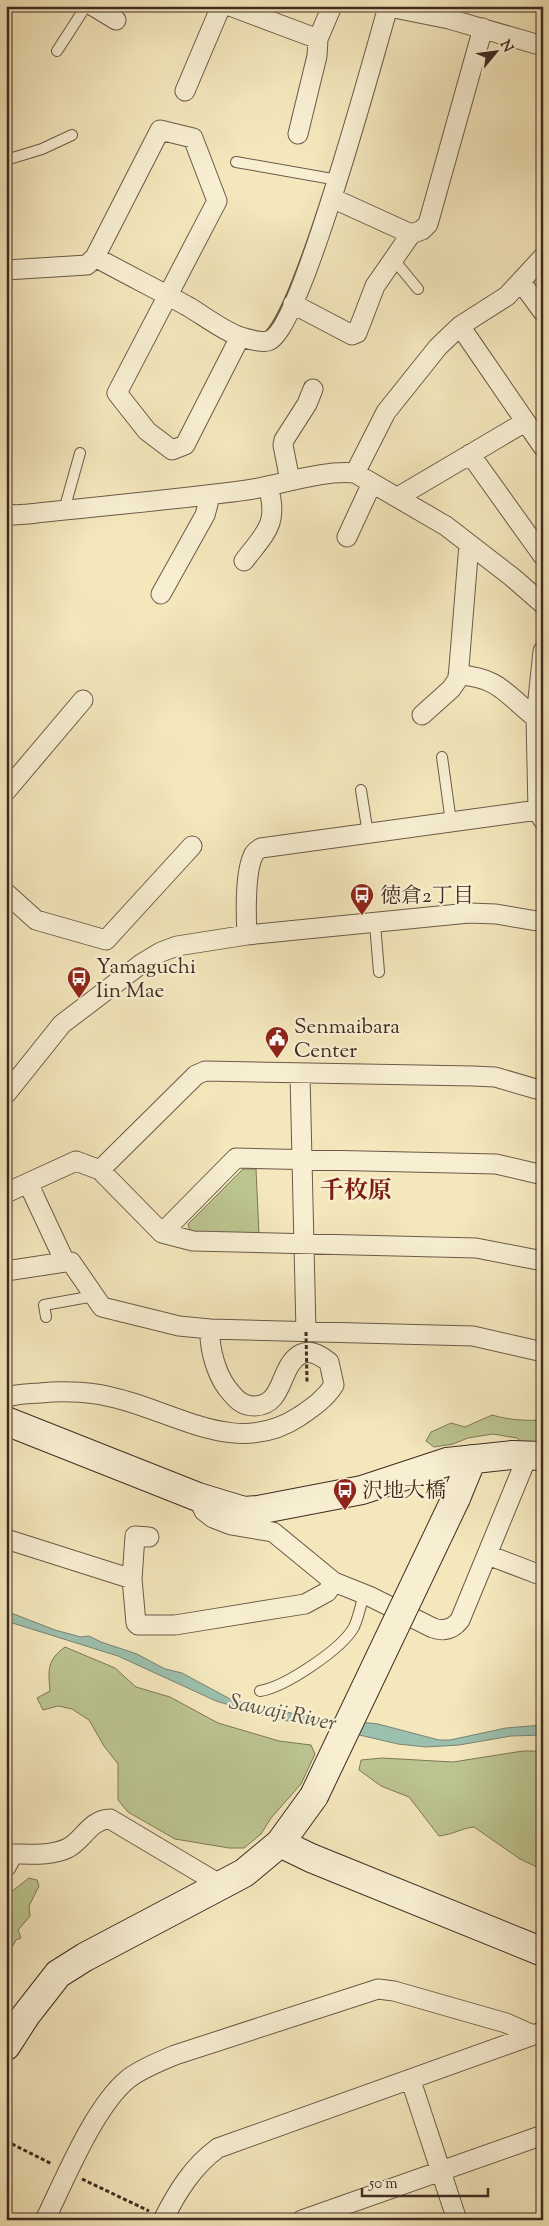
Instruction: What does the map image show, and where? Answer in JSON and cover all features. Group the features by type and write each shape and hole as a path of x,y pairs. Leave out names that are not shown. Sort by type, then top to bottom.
{"street":[{"path":"94,6 116,20"},
{"path":"185,91 221,6"},
{"path":"230,6 318,39"},
{"path":"298,134 317,56 318,39 332,6"},
{"path":"95,257 167,295 240,337 262,341 273,338 280,330 293,304 332,198 386,7 450,19 543,46"},
{"path":"293,304 352,335 357,333 375,286 411,234 422,230 428,224 482,28"},
{"path":"6,270 86,265 95,257 160,130 193,138 218,201 117,393 147,431 172,450 185,445 240,337"},
{"path":"332,198 411,234"},
{"path":"355,473 386,412 438,348 460,326 501,301 543,257"},
{"path":"521,282 543,312"},
{"path":"460,326 543,447"},
{"path":"290,481 283,445 284,440 313,389"},
{"path":"398,497 525,422"},
{"path":"470,454 543,556"},
{"path":"6,513 14,515 206,495 344,472 355,473 446,526 543,604"},
{"path":"347,537 372,483"},
{"path":"244,561 271,523 273,512 268,486"},
{"path":"161,594 205,514 208,504 206,495"},
{"path":"422,715 451,689 458,675 469,544"},
{"path":"247,935 246,913 250,863 254,853 261,848 450,822 540,816 536,718 543,651"},
{"path":"458,675 471,676 502,687 536,718"},
{"path":"6,791 83,700"},
{"path":"6,893 36,920 106,940 192,846"},
{"path":"6,1094 62,1024 142,964 161,952 177,946 247,935 375,924 469,913 496,914 543,922"},
{"path":"100,1170 200,1072 488,1077 543,1091"},
{"path":"300,1074 306,1332"},
{"path":"162,1233 236,1158 303,1158 496,1164 543,1175"},
{"path":"6,1193 76,1161 100,1170 162,1233 193,1241 476,1248 543,1261"},
{"path":"28,1183 65,1262"},
{"path":"6,1271 70,1262 102,1307 179,1326 210,1329 473,1336 543,1352"},
{"path":"6,1398 47,1392 78,1392 118,1398 218,1432 249,1434 269,1431 290,1422 318,1403 334,1385 329,1362 313,1353 302,1353 291,1361 278,1392 271,1400 260,1406 241,1403 224,1384 216,1366 209,1337 210,1329"},
{"path":"6,1421 198,1497 244,1510 258,1510 362,1490 447,1462 535,1456 488,1555 460,1620 456,1626 444,1631 433,1628 364,1593 334,1582 272,1532 231,1524 213,1518 204,1511 198,1497"},
{"path":"6,2046 26,2015 58,1974 85,1956 244,1873 280,1842 314,1796 456,1498 472,1459"},
{"path":"149,1537 135,1536 132,1579 136,1623 138,1625 175,1625 305,1604 327,1592 334,1582"},
{"path":"6,1539 132,1579"},
{"path":"488,1555 543,1576"},
{"path":"6,1868 13,1854 54,1852 69,1848 97,1822 103,1819 110,1819 221,1885"},
{"path":"280,1842 311,1858 543,1952"},
{"path":"45,2220 98,2114 112,2096 128,2079 149,2066 176,2055 378,1989 394,1991 538,2034"},
{"path":"164,2219 188,2176 204,2158 218,2148 411,2081 538,2034"},
{"path":"411,2081 457,2220"},
{"path":"302,2220 543,2135"}],"lane":[{"path":"57,51 86,6"},
{"path":"6,160 42,149 72,136"},
{"path":"236,162 338,180"},
{"path":"394,260 418,288"},
{"path":"66,510 66,503 80,453"},
{"path":"442,757 450,822"},
{"path":"361,790 368,834"},
{"path":"375,924 379,972"},
{"path":"46,1317 44,1306 94,1296"},
{"path":"260,1691 272,1688 306,1670 344,1638 356,1621 364,1593"}],"path":[{"path":"306,1332 307,1382"},
{"path":"300,1373 312,1373"},
{"path":"6,2141 164,2219"}],"green space":[{"path":"243,1169 256,1169 259,1235 194,1233 190,1231 188,1224"},
{"path":"492,1415 518,1420 543,1420 543,1446 525,1446 517,1438 493,1434 434,1447 426,1441 431,1432 451,1423 465,1427"},
{"path":"65,1647 115,1668 136,1687 170,1697 218,1723 279,1741 311,1745 315,1754 301,1784 271,1818 261,1834 244,1848 229,1848 175,1839 128,1812 118,1800 118,1764 104,1746 89,1720 72,1709 58,1706 43,1710 37,1698 50,1691 50,1666 55,1656"},
{"path":"523,1751 543,1751 543,1870 520,1859 474,1827 439,1836 409,1797 381,1786 359,1770 361,1760 382,1758 453,1762"},
{"path":"29,1878 37,1880 39,1886 29,1906 30,1916 18,1930 21,1938 16,1940 6,1958 6,1896"}],"shaded area":[{"path":"6,1611 55,1630 81,1637 89,1636 137,1654 165,1669 182,1673 232,1700 300,1715 378,1724 439,1740 450,1740 506,1728 543,1725 543,1735 511,1736 459,1745 426,1747 398,1744 321,1726 275,1719 216,1701 118,1656 6,1621"}],"place":[{"name":"徳倉2丁目","path":"362,916"},
{"name":"Yamaguchi Iin Mae","path":"79,999"},
{"name":"Senmaibara Center","path":"277,1059"},
{"name":"沢地大橋","path":"345,1511"}],"district":[{"name":"千枚原","path":"356,1190"}],"water label":[{"name":"Sawaji River","path":"283,1711"}]}
